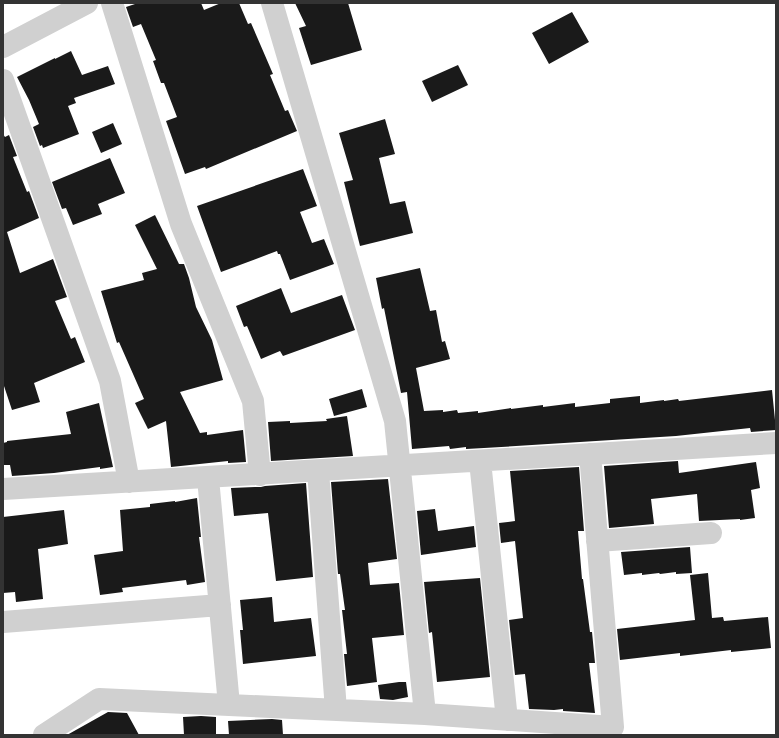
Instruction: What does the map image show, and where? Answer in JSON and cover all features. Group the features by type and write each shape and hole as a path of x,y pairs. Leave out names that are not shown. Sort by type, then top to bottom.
{"street":[{"path":"3,47 87,3"},
{"path":"112,3 181,224 253,401 260,475"},
{"path":"272,3 395,421 425,714"},
{"path":"3,80 110,381 129,482"},
{"path":"3,489 260,475 776,443"},
{"path":"44,735 98,700 425,714 507,720 584,730 613,727 590,454"},
{"path":"480,461 507,720"},
{"path":"318,471 336,710"},
{"path":"208,478 229,705"},
{"path":"597,541 711,533"},
{"path":"3,622 220,605"}],"building":[{"path":"138,3 201,3 204,10 221,3 239,3 248,24 251,23 273,74 270,75 285,111 288,110 297,131 206,169 205,167 185,174 166,121 177,117 164,83 161,83 153,61 156,60 141,24 133,27 126,7"},
{"path":"295,3 348,3 362,50 311,65 299,28 306,26"},
{"path":"572,12 589,42 549,64 532,33"},
{"path":"71,51 82,75 108,66 115,84 74,98 76,103 68,106 79,134 43,148 42,145 40,146 33,127 39,124 17,77"},
{"path":"458,65 468,85 432,102 422,81"},
{"path":"385,119 395,154 379,158 390,204 405,201 413,233 360,246 344,182 353,180 339,133"},
{"path":"113,123 122,144 101,153 92,132"},
{"path":"3,134 5,137 9,135 17,156 13,157 27,192 29,191 39,218 7,232 20,273 53,259 67,297 55,301 71,339 75,337 85,362 34,383 40,402 12,410 3,383"},
{"path":"110,158 125,193 98,204 102,214 73,225 66,208 62,209 52,182"},
{"path":"303,169 317,206 300,212 312,243 324,239 334,264 290,280 280,254 278,254 277,251 221,272 197,206"},
{"path":"155,215 179,264 184,264 196,307 212,340 223,380 180,392 200,433 207,432 207,435 243,430 246,462 228,463 228,461 171,467 166,421 148,429 135,403 144,399 119,342 117,343 101,291 144,280 142,273 157,269 135,225"},
{"path":"420,268 430,311 436,310 442,342 445,341 450,359 416,368 424,411 443,410 443,412 457,410 458,413 478,411 478,413 511,408 543,405 543,407 575,403 575,407 610,403 610,399 640,396 640,403 678,399 679,401 772,390 776,430 751,432 750,428 676,436 484,448 466,449 466,447 450,449 449,446 412,449 407,392 401,393 384,308 382,309 376,278"},
{"path":"281,288 291,313 342,295 355,330 283,356 280,351 261,359 247,326 244,327 236,306"},
{"path":"362,389 367,407 334,416 329,399"},
{"path":"99,403 113,467 12,476 10,465 3,465 3,443 7,441 71,434 66,412"},
{"path":"347,416 353,456 271,461 268,422 290,421 290,423 327,421 326,419"},
{"path":"678,461 679,473 756,462 760,488 751,490 755,518 699,521 697,494 651,499 654,524 609,528 604,466"},
{"path":"579,467 584,531 578,531 582,579 590,632 592,632 595,663 589,663 595,713 563,711 563,709 529,709 525,674 515,675 509,620 523,618 515,541 501,543 499,523 515,521 510,471"},
{"path":"388,479 397,559 368,563 370,585 399,583 404,635 372,638 377,682 347,686 344,654 347,654 342,610 345,610 340,574 338,574 331,482"},
{"path":"306,483 313,577 276,581 268,513 234,516 231,488"},
{"path":"197,498 201,537 199,537 205,582 187,585 186,580 122,588 123,592 100,595 94,555 123,551 120,510 150,507 150,504"},
{"path":"435,509 438,531 474,526 476,547 421,555 417,511"},
{"path":"64,510 68,544 38,549 43,599 16,602 15,592 3,593 3,517"},
{"path":"690,547 692,573 676,574 676,572 642,575 642,573 624,575 621,552"},
{"path":"708,573 712,618 723,617 724,621 768,617 771,648 731,652 731,650 680,656 680,653 620,660 617,629 695,620 690,575"},
{"path":"480,578 490,677 437,682 432,632 429,633 424,582"},
{"path":"272,597 274,622 311,618 316,656 243,664 240,630 243,630 240,600"},
{"path":"406,682 408,697 393,700 380,699 378,685"},
{"path":"108,712 127,713 139,735 67,735"},
{"path":"183,717 216,717 216,735 184,735"},
{"path":"282,720 283,735 229,735 228,721"}]}
